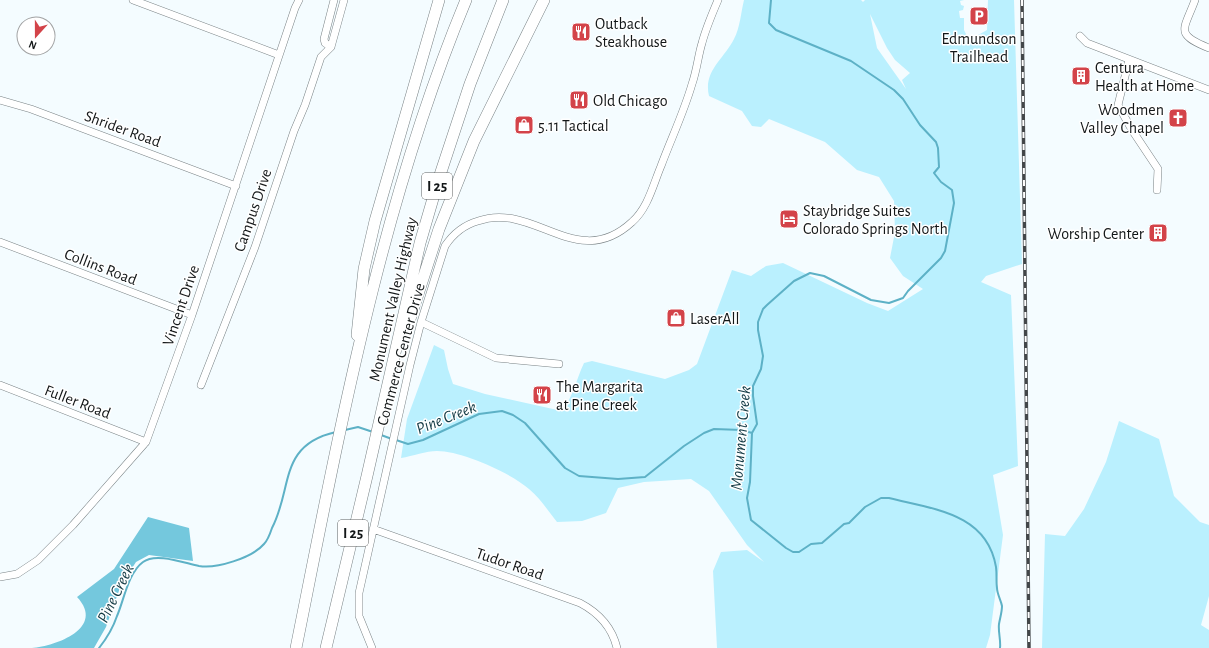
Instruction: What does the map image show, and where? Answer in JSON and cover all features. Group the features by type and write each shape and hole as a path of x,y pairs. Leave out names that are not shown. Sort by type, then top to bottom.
{"highway":[{"path":"354,374 360,303 375,221 439,0"},
{"name":"Monument Valley Highway","path":"296,648 332,468 370,298 401,184 433,86 466,0"},
{"name":"Monument Valley Highway","path":"326,648 420,243 439,178 470,84 503,0"},
{"path":"390,377 456,185 494,99 544,0"}],"street":[{"path":"133,0 280,55"},
{"name":"Vincent Drive","path":"0,577 13,575 24,570 38,560 73,526 146,442 192,315 236,186 280,55 295,4 299,0"},
{"path":"331,47 325,43 324,39 334,0"},
{"name":"Campus Drive","path":"201,385 255,247 298,119 305,105 321,57 331,47 344,0"},
{"name":"Commerce Center Drive","path":"372,648 359,616 358,606 398,414 421,322 445,246 458,231 473,222 491,217 507,217 521,220 564,238 588,241 602,239 614,234 637,217 650,194 692,86 702,42 718,0"},
{"path":"1195,0 1184,29 1186,36 1190,40 1209,48"},
{"path":"1080,36 1087,43 1209,90"},
{"path":"1128,60 1118,105 1132,130 1158,169 1157,190"},
{"name":"Shrider Road","path":"0,100 31,108 236,186"},
{"name":"Collins Road","path":"0,242 192,315"},
{"path":"421,322 496,358 559,364"},
{"name":"Fuller Road","path":"0,385 146,442"},
{"name":"Tudor Road","path":"373,529 580,603 596,613 604,621 612,632 617,648"}],"shaded area":[{"path":"744,0 861,0 863,2 865,0 964,0 960,1 961,5 964,6 963,10 959,11 960,18 964,18 964,30 969,40 987,30 988,0 1014,0 1022,264 986,276 981,282 1011,295 1018,466 993,475 1003,535 990,635 986,648 717,648 713,571 721,552 747,550 764,562 747,545 709,491 691,479 644,482 618,488 606,513 582,521 557,522 540,500 529,489 511,476 486,464 459,455 437,451 401,458 407,419 434,345 444,350 453,384 485,394 562,411 572,394 584,363 592,361 665,379 689,370 697,364 732,270 751,276 766,266 783,263 867,303 888,311 923,289 903,276 890,258 895,232 894,201 879,177 857,170 825,142 769,119 761,127 752,126 742,111 709,96 709,79 736,35","holes":["870,14 887,48 895,60 910,73 902,80 906,89 877,48"]},
{"path":"1119,421 1159,439 1174,496 1200,522 1209,525 1209,596 1201,625 1209,630 1209,648 1042,648 1045,534 1065,536 1084,509 1106,462"},
{"path":"148,517 189,528 193,561 149,555 136,562 121,585 106,627 94,648 32,648 53,644 74,633 82,626 86,618 84,608 77,597 114,569"}],"waterway":[{"name":"Monument Creek","path":"771,0 769,23 776,30 851,61 894,90 903,99 920,125 936,142 938,148 939,167 934,173 941,182 952,190 954,203 945,251 941,258 903,298 889,303 871,300 824,276 810,273 794,281 763,309 758,322 763,356 761,369 753,386 757,424 752,433 750,482 747,498 751,520 786,548 793,552 799,552 811,544 822,543 844,524 849,523 865,507 881,498 889,498 940,510 956,516 970,524 982,535 991,549 996,567 997,590 1002,606 999,624 1000,648"},
{"name":"Pine Creek","path":"396,440 408,444 423,440 479,414 502,411 513,415 525,423 565,468 579,476 618,479 645,477 684,446 704,433 714,429 742,430 752,433"},
{"name":"Pine Creek","path":"345,430 358,427 373,432"},
{"name":"Pine Creek","path":"99,648 114,625 130,580 143,562 149,559 162,558 199,566 215,566 243,558 258,549 270,535 290,470 296,458 304,447 317,438 336,432"},
{"name":"Pine Creek","path":"381,435 392,439"}],"railway":[{"path":"1022,0 1029,648"}],"place":[{"name":"Edmundson Trailhead","path":"979,16"},
{"name":"Outback Steakhouse","path":"581,32"},
{"name":"Centura Health at Home","path":"1081,76"},
{"name":"Old Chicago","path":"579,100"},
{"name":"Woodmen Valley Chapel","path":"1178,118"},
{"name":"5.11 Tactical","path":"524,125"},
{"name":"Staybridge Suites Colorado Springs North","path":"789,219"},
{"name":"Worship Center","path":"1158,233"},
{"name":"LaserAll","path":"676,318"},
{"name":"The Margarita at Pine Creek","path":"542,395"}]}
